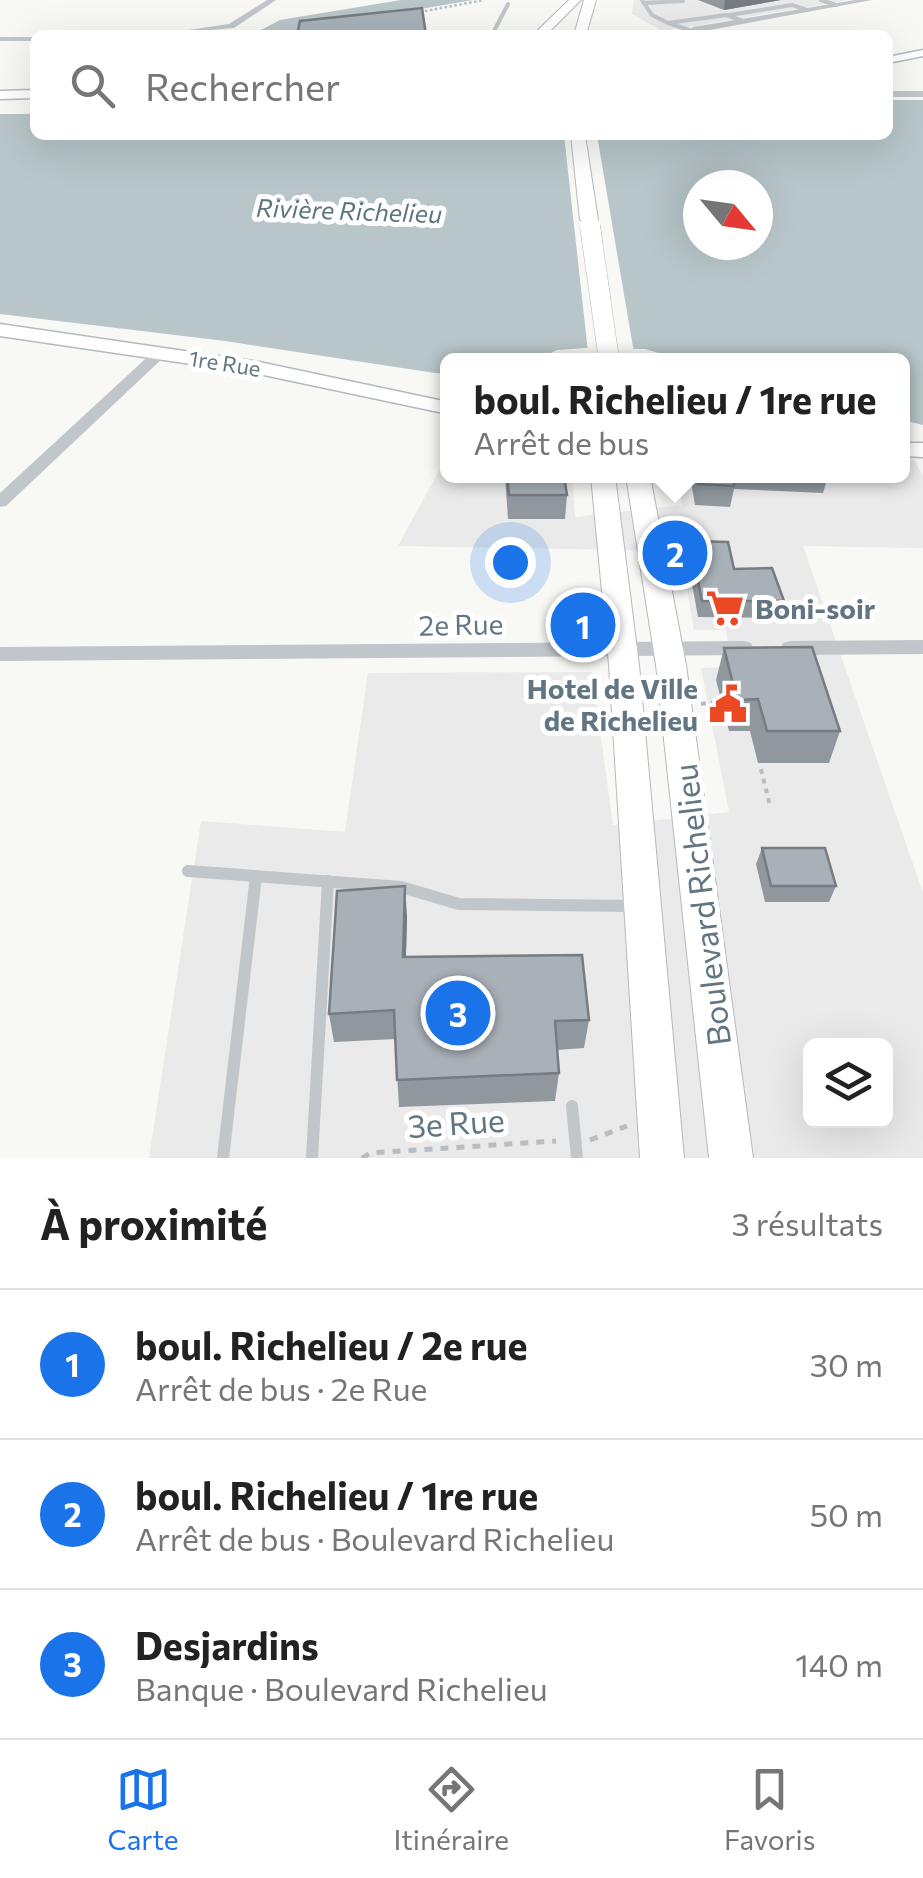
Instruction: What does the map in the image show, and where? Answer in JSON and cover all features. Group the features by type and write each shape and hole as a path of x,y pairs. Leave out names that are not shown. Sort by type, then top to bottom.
{"main road":[{"path":"566,30 575,0"},
{"path":"544,30 575,0"},
{"path":"588,5 598,30"},
{"path":"581,30 588,5"},
{"path":"579,140 608,353"},
{"name":"Boulevard Richelieu","path":"604,483 623,650 662,1158"},
{"name":"Boulevard Richelieu","path":"641,483 668,649 731,1158"}],"street":[{"path":"208,30 227,28 272,0"},
{"path":"697,30 868,0"},
{"path":"0,39 30,39"},
{"path":"893,59 923,53"},
{"path":"0,95 30,94"},
{"path":"893,94 923,94"},
{"name":"1re Rue","path":"0,330 293,374 440,406"},
{"path":"0,502 160,353"},
{"name":"2e Rue","path":"0,654 923,646"}],"lane":[{"path":"643,1 684,0"},
{"path":"780,0 807,10"},
{"path":"821,0 836,5"},
{"path":"643,1 652,15 683,30"},
{"path":"495,30 508,4"},
{"path":"668,23 792,5"},
{"path":"766,9 781,14"},
{"path":"726,15 742,21"},
{"path":"188,871 401,887 459,904 645,906"},
{"path":"224,1158 256,876"},
{"path":"312,1158 328,881"},
{"path":"572,1106 577,1158"}],"path":[{"path":"412,13 484,0"},
{"path":"701,704 722,704 720,692"},
{"path":"761,768 770,806"},
{"path":"595,1140 629,1125"},
{"name":"3e Rue","path":"362,1158 370,1153 554,1142"}],"shaded area":[{"path":"634,0 849,0 669,30 661,30 632,14"},
{"path":"910,460 914,460 923,476 923,548 803,546 923,893 923,1158 149,1158 201,821 345,832 368,673 592,672 613,825 729,812 701,668 731,667 726,630 694,630 680,551 398,546 440,469 440,483 573,483 575,517 682,505 679,483 910,483"}],"water":[{"path":"401,0 473,0 298,30 261,30 280,20"},
{"name":"Rivière Richelieu","path":"893,100 923,100 923,425 910,422 910,353 659,353 645,349 585,348 551,353 440,353 440,373 225,341 0,314 0,114 30,114 30,140 893,140"}],"pier":[{"path":"565,140 598,140 634,353 583,353 588,352"}],"building":[{"path":"422,8 425,30 298,30 300,21"},
{"path":"508,483 565,483 567,495 509,495"},
{"path":"734,483 734,486 698,484"},
{"path":"690,541 728,542 734,569 772,568 784,601 702,601"},
{"path":"812,647 840,731 767,731 758,699 737,700 724,648"},
{"path":"762,848 825,848 836,886 771,886"},
{"path":"405,886 403,957 582,955 589,1020 555,1021 559,1073 397,1080 394,1010 329,1014 337,891"}],"place":[{"name":"boul. Richelieu / 1re rue","path":"675,553"},
{"name":"Boni-soir","path":"725,608"},
{"name":"boul. Richelieu / 2e rue","path":"583,625"},
{"name":"Hotel de Ville de Richelieu","path":"728,704"},
{"name":"Desjardins","path":"458,1013"}]}
